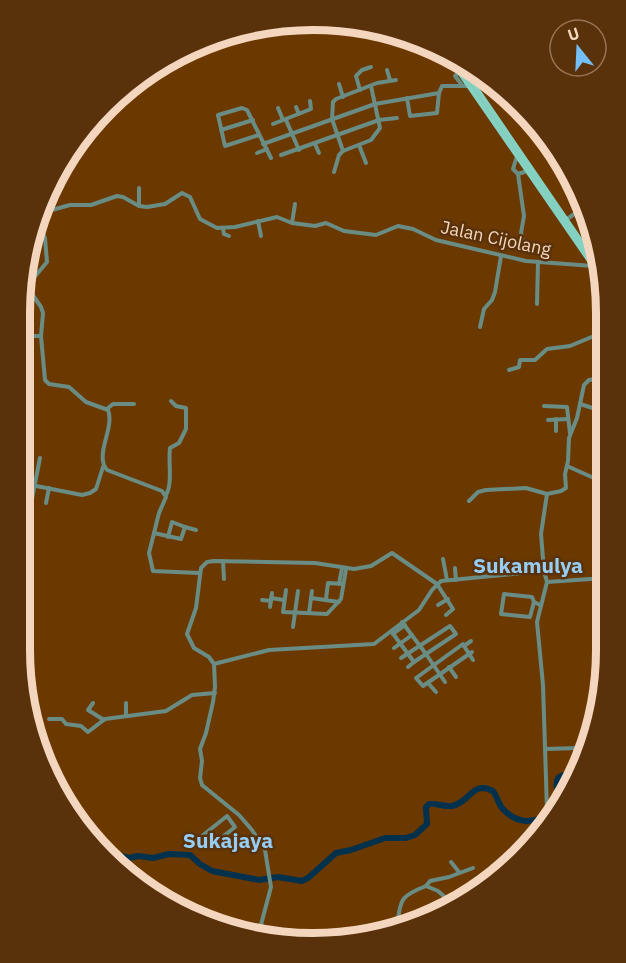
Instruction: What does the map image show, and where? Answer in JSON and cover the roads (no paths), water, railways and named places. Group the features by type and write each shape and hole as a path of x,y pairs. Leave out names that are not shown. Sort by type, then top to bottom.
{"main road":[{"path":"464,74 591,259"},
{"path":"472,79 472,85"},
{"path":"517,152 567,219 574,234"}],"street":[{"path":"360,90 357,74 371,68"},
{"path":"387,70 390,80"},
{"path":"459,71 455,76 462,86"},
{"path":"343,151 332,119 333,102 376,83 396,80"},
{"path":"339,84 343,97"},
{"path":"407,98 410,116 437,113 442,86 472,85"},
{"path":"334,172 338,156 343,151 373,139 380,128 370,87"},
{"path":"263,144 375,104 439,93"},
{"path":"273,124 311,109 310,100"},
{"path":"296,107 299,114"},
{"path":"259,135 226,146 218,117 221,113 243,108 248,111 271,158"},
{"path":"278,108 299,150"},
{"path":"282,155 379,120 397,118"},
{"path":"221,130 253,120"},
{"path":"315,144 319,153"},
{"path":"359,145 366,163"},
{"path":"256,153 267,149"},
{"path":"517,152 513,169 518,174 524,216 521,233 524,247"},
{"path":"518,174 529,171"},
{"path":"139,188 139,206"},
{"path":"50,211 70,205 91,205 117,196 127,198 139,206 157,206 165,204 182,193 190,197 201,221 223,229 224,234 229,236"},
{"path":"292,223 295,204"},
{"path":"567,219 577,212"},
{"name":"Jalan Cijolang","path":"223,229 277,217 292,223 315,226 326,223 346,231 376,235 398,226 413,229 429,237 501,256 538,263 592,266"},
{"path":"258,221 261,236"},
{"path":"32,282 47,262 42,232"},
{"path":"480,327 484,309 492,300 495,292 501,256"},
{"path":"537,304 538,263"},
{"path":"31,288 43,313 41,336 43,372 47,383 69,387 86,402 107,408 114,404 134,404"},
{"path":"509,370 519,367 520,360 536,359 547,349 570,346 596,335"},
{"path":"30,336 41,336"},
{"path":"570,433 577,418 584,385 587,381 596,379"},
{"path":"171,401 176,406 186,408 187,426 179,443 170,448 169,489 148,553 153,571 199,573"},
{"path":"580,404 596,409"},
{"path":"469,501 478,492 486,490 526,488 547,494 565,489 570,433 566,406 544,406"},
{"path":"30,484 82,495 96,489 104,466 105,440 111,421 107,408"},
{"path":"556,419 556,431"},
{"path":"548,420 568,419"},
{"path":"30,509 40,458"},
{"path":"104,466 109,472 162,491 165,496"},
{"path":"567,466 596,479"},
{"path":"46,503 49,488"},
{"path":"547,494 541,534 544,570 548,582 537,622 543,685 548,807"},
{"path":"168,537 172,522 196,530"},
{"path":"154,533 183,538 185,527"},
{"path":"260,928 270,889 264,850 252,830 239,815 202,785 200,779 202,761 200,749 207,730 214,693 214,664 209,657 195,649 187,637 196,608 201,568 207,562 223,561 315,563 344,568 371,566 392,553 437,584 453,610 446,615"},
{"path":"443,559 447,580"},
{"path":"223,561 224,579"},
{"path":"286,590 283,612 327,614 339,602 344,568"},
{"path":"455,568 456,580"},
{"path":"214,664 269,650 372,644 392,632 419,610 441,581 544,570"},
{"path":"548,582 596,579"},
{"path":"326,599 328,583 341,584"},
{"path":"293,627 298,591"},
{"path":"309,613 312,591"},
{"path":"504,594 532,597 534,603 530,617 501,614 504,594"},
{"path":"262,600 271,597 284,600"},
{"path":"270,607 271,597"},
{"path":"311,598 339,602"},
{"path":"438,604 447,599"},
{"path":"534,603 540,605"},
{"path":"403,624 445,682"},
{"path":"401,658 448,626 451,627 456,634 408,667"},
{"path":"392,632 414,662"},
{"path":"394,648 412,635"},
{"path":"470,653 422,686 416,676 471,641"},
{"path":"464,646 473,660"},
{"path":"449,667 456,677"},
{"path":"428,682 436,692"},
{"path":"49,719 62,719 66,724 81,726 87,732 104,720 166,711 192,695 214,693"},
{"path":"93,702 88,710 104,720"},
{"path":"126,703 126,716"},
{"path":"544,749 578,748"},
{"path":"232,821 239,815"},
{"path":"225,817 232,821 235,827 211,847 203,840 203,835 225,817"},
{"path":"451,862 459,872"},
{"path":"396,920 402,900 413,891 426,886 430,881 473,868"},
{"path":"426,886 438,891 447,899"}],"waterway":[{"path":"558,792 558,778 567,774"},
{"path":"118,855 129,858 138,856 153,858 169,854 190,855 212,871 259,880 278,877 302,881 336,853 385,838 406,838 415,835 427,824 426,807 429,804 452,806 480,788 493,791 502,808 513,817 525,821 540,819"}],"district":[{"name":"Sukamulya","path":"528,565"},
{"name":"Sukajaya","path":"228,840"}]}
